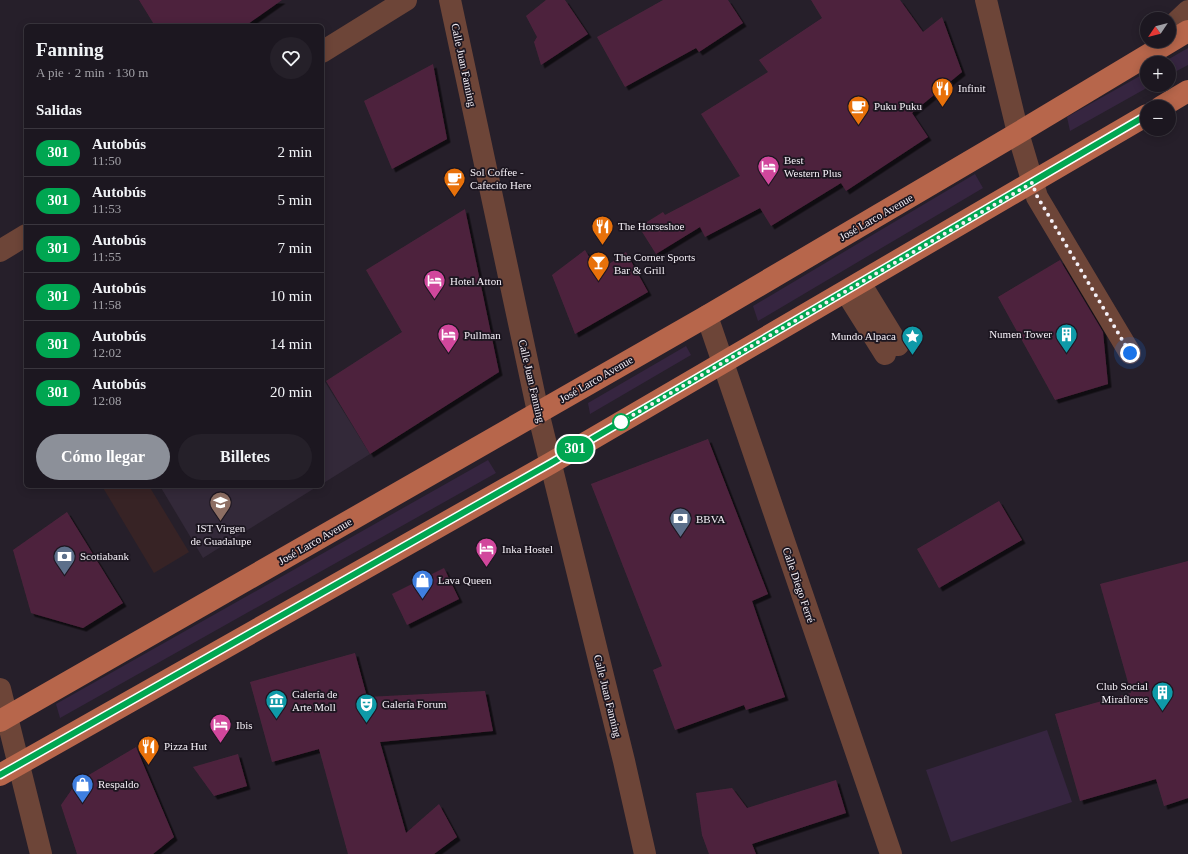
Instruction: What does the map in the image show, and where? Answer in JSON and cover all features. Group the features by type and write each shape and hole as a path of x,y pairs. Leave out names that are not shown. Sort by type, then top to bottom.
{"main road":[{"name":"José Larco Avenue","path":"4,719 708,316 1188,31"},
{"path":"1173,100 1188,91"},
{"path":"0,775 551,463 1140,119"}],"street":[{"path":"324,51 406,0"},
{"name":"Calle Juan Fanning","path":"450,0 538,412 624,761 645,854"},
{"path":"986,0 1018,133 1037,196 1130,353"},
{"path":"1176,22 1188,11"},
{"path":"1139,59 1150,48"},
{"path":"0,251 24,236"},
{"path":"853,288 892,349"},
{"name":"Calle Diego Ferré","path":"708,316 891,854"},
{"path":"0,689 4,719 19,765 41,854"}],"shaded area":[{"path":"1188,48 1188,65 1176,71 1176,56 1174,56"},
{"path":"1140,76 1140,92 1070,131 1067,117"},
{"path":"975,174 983,188 758,321 753,306"},
{"path":"686,346 691,355 590,414 588,403"},
{"path":"324,380 370,454 324,483"},
{"path":"488,460 496,473 60,718 56,704"},
{"path":"103,488 150,488 189,552 154,573"},
{"name":"IST Virgen de Guadalupe","path":"161,488 315,488 203,558"},
{"path":"1047,730 1072,802 951,842 926,770"}],"building":[{"path":"139,0 282,0 248,24 154,24"},
{"path":"546,0 565,0 588,34 541,65 534,42 537,37 526,16"},
{"path":"663,0 728,0 743,23 699,52 696,48 625,87 597,37"},
{"path":"811,0 900,0 923,32 942,17 962,72 912,113 928,137 846,191 841,183 771,226 760,208 705,237 700,227 656,254 639,227 663,212 665,215 740,176 701,114 768,72 759,60 822,18"},
{"path":"433,64 447,139 392,169 364,101"},
{"name":"Hotel Atton","path":"465,209 499,372 370,454 326,381 402,332 366,270"},
{"name":"The Corner Sports Bar & Grill","path":"585,250 598,272 626,252 648,292 575,334 552,275"},
{"name":"Numen Tower","path":"1060,260 1103,332 1108,384 1055,400 998,297"},
{"name":"BBVA","path":"708,439 768,594 752,601 785,697 746,710 744,705 675,730 653,670 662,666 591,484"},
{"path":"999,501 1022,540 939,588 917,549"},
{"name":"Scotiabank","path":"67,512 123,603 83,628 31,613 13,550"},
{"path":"1188,561 1188,798 1164,806 1156,779 1080,801 1055,714 1131,693 1100,584"},
{"path":"444,568 459,599 407,625 392,594"},
{"path":"355,653 367,697 485,691 493,731 380,742 406,833 439,804 457,837 434,854 348,854 319,749 272,762 250,682"},
{"path":"136,747 174,837 153,854 77,854 61,805 77,782"},
{"path":"238,754 247,786 214,796 193,767"},
{"path":"836,780 846,813 752,844 756,854 709,854 702,835 696,793 732,788 747,808"}],"bus line":[{"name":"301","path":"0,775 551,463 1140,119"}],"place":[{"name":"Infinit","path":"942,108"},
{"name":"Puku Puku","path":"858,126"},
{"name":"Best Western Plus","path":"768,186"},
{"name":"Sol Coffee - Cafecito Here","path":"455,198"},
{"name":"The Horseshoe","path":"602,246"},
{"name":"The Corner Sports Bar & Grill","path":"599,282"},
{"name":"Hotel Atton","path":"434,300"},
{"name":"Pullman","path":"448,354"},
{"name":"Numen Tower","path":"1067,354"},
{"name":"Mundo Alpaca","path":"912,356"},
{"name":"IST Virgen de Guadalupe","path":"221,522"},
{"name":"BBVA","path":"680,538"},
{"name":"Inka Hostel","path":"486,568"},
{"name":"Scotiabank","path":"64,576"},
{"name":"Lava Queen","path":"423,600"},
{"name":"Club Social Miraflores","path":"1163,712"},
{"name":"Galería de Arte Moll","path":"277,720"},
{"name":"Galería Forum","path":"366,724"},
{"name":"Ibis","path":"220,744"},
{"name":"Pizza Hut","path":"149,766"},
{"name":"Respaldo","path":"83,804"}],"route":[{"path":"621,422 1032,183 1037,196 1130,353"}]}
